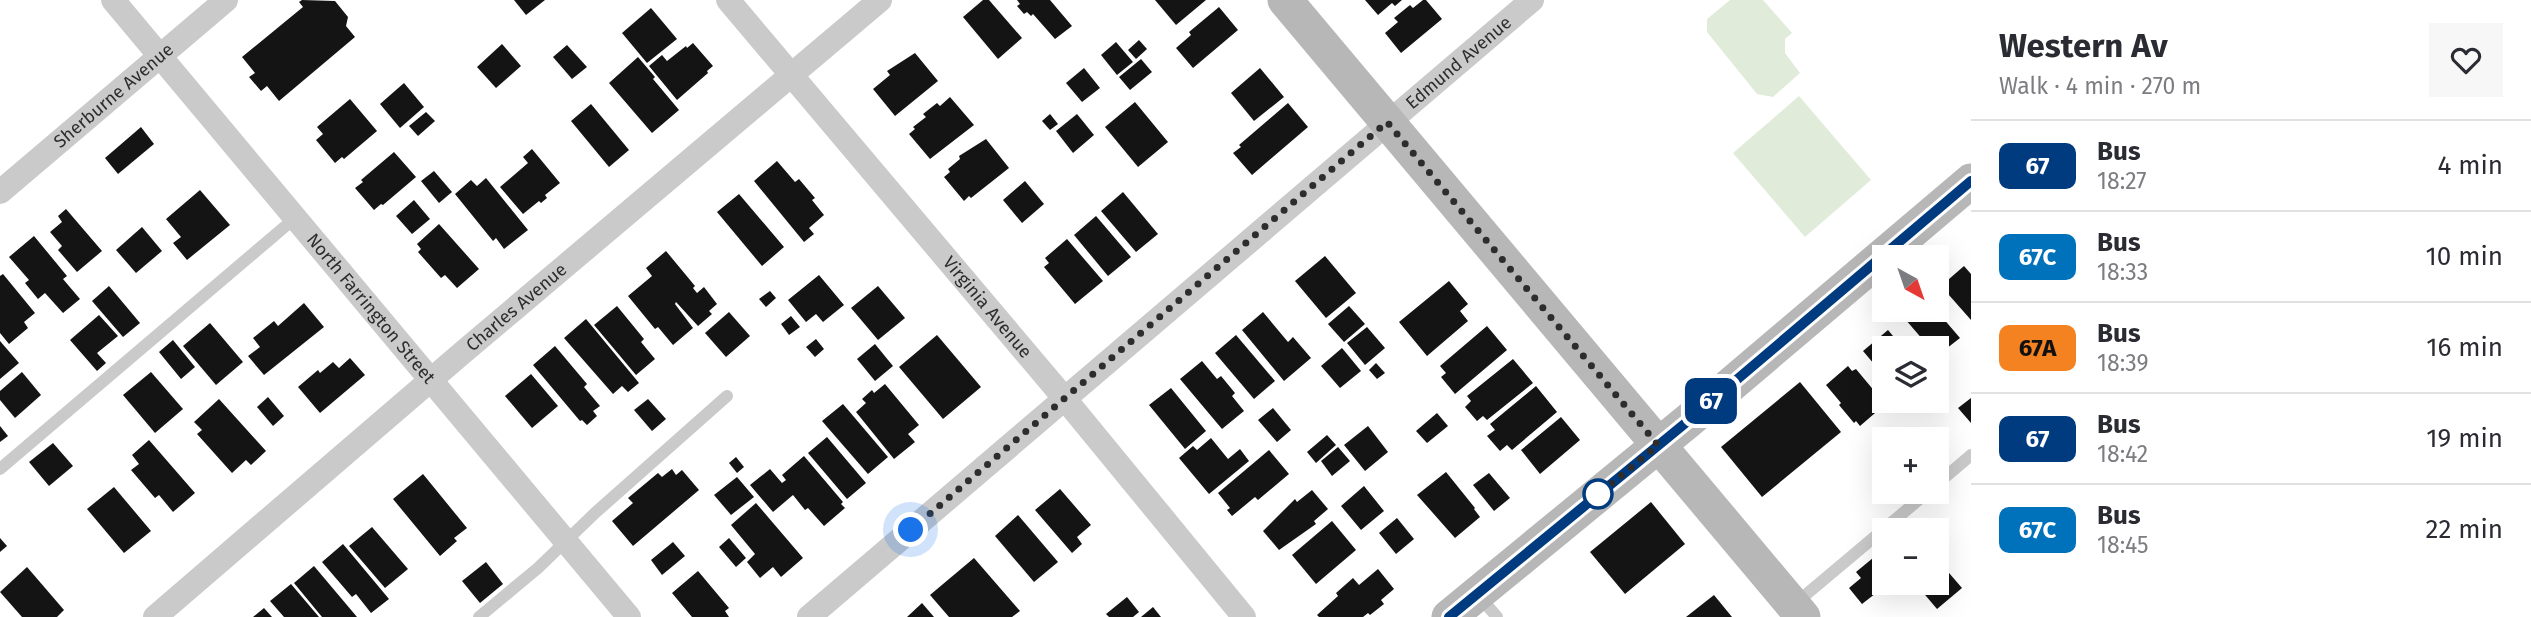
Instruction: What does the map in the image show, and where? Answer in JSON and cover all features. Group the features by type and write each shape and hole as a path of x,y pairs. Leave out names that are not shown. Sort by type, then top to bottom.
{"street":[{"name":"North Farrington Street","path":"113,0 629,617"},
{"name":"Sherburne Avenue","path":"0,192 226,0"},
{"name":"Virginia Avenue","path":"727,0 1065,399 1244,617"},
{"name":"Charles Avenue","path":"155,617 880,0"},
{"path":"1284,0 1798,611"},
{"name":"Edmund Avenue","path":"809,617 1532,0"},
{"path":"1449,617 1487,605 1658,445 1971,181"}],"lane":[{"path":"0,469 295,218"},
{"path":"479,617 727,397"},
{"path":"1949,474 1971,456"},
{"path":"1798,611 1915,504"}],"green space":[{"path":"1730,0 1763,0 1792,33 1785,39 1785,53 1800,73 1773,97 1757,94 1707,32 1707,19"},
{"path":"1799,96 1871,180 1805,237 1733,153"}],"building":[{"path":"514,0 545,0 526,15"},
{"path":"983,0 989,0 1022,38 998,59 963,17"},
{"path":"1017,0 1050,0 1072,26 1055,39 1033,14 1024,14 1017,6 1020,4"},
{"path":"1155,0 1206,0 1176,25"},
{"path":"1365,0 1402,0 1395,6 1392,3 1378,15"},
{"path":"1426,0 1442,19 1401,53 1385,33 1398,22 1394,18 1410,5 1413,8"},
{"path":"335,1 348,17 346,26 355,37 279,101 267,86 261,91 249,77 255,73 242,57 303,7 299,2"},
{"path":"1219,7 1238,30 1193,68 1176,48 1191,35 1189,32"},
{"path":"651,8 677,39 647,63 622,33"},
{"path":"1139,40 1147,49 1136,59 1128,50"},
{"path":"1116,42 1133,62 1117,75 1101,55"},
{"path":"693,43 713,66 677,100 649,66 662,55 667,61"},
{"path":"502,44 521,66 496,88 477,67"},
{"path":"567,45 587,67 572,79 553,57"},
{"path":"915,53 938,81 895,116 873,89 890,75 887,71"},
{"path":"638,57 679,110 652,133 609,83"},
{"path":"1141,59 1152,72 1130,90 1119,77"},
{"path":"1084,68 1100,88 1082,102 1066,83"},
{"path":"1260,68 1284,97 1254,121 1231,93"},
{"path":"404,83 424,107 400,128 380,104"},
{"path":"950,97 974,125 930,159 909,134 915,129 913,127 926,117 923,114 937,103 940,106"},
{"path":"350,99 377,131 344,159 342,157 335,163 316,140 323,134 317,127"},
{"path":"1135,102 1168,142 1138,167 1105,127"},
{"path":"1288,103 1308,127 1252,175 1233,153"},
{"path":"591,104 629,150 609,167 571,121"},
{"path":"426,112 435,121 418,136 409,126"},
{"path":"1050,114 1058,124 1050,130 1042,121"},
{"path":"1077,114 1094,135 1073,153 1056,131"},
{"path":"141,127 154,144 118,174 105,158"},
{"path":"986,139 1009,168 964,201 944,177 950,172 948,169 960,159 959,156"},
{"path":"532,149 560,183 545,195 547,198 523,214 500,187 528,163 523,157"},
{"path":"394,152 416,177 374,210 355,188"},
{"path":"777,161 795,182 799,179 815,198 812,200 824,215 809,228 814,234 804,242 754,181"},
{"path":"434,171 452,192 439,203 421,181"},
{"path":"486,178 528,230 504,249 496,238 493,241 455,194 471,180 477,186"},
{"path":"1025,181 1044,204 1022,223 1003,200"},
{"path":"200,190 230,225 187,260 173,243 181,237 166,219"},
{"path":"1123,192 1158,234 1136,252 1101,211"},
{"path":"739,194 784,247 762,266 717,212"},
{"path":"414,200 430,219 412,234 396,216"},
{"path":"66,209 102,251 77,272 58,250 62,246 50,232 62,222 58,216"},
{"path":"1096,216 1131,257 1108,276 1074,235"},
{"path":"439,224 479,269 457,288 445,275 441,278 418,252 421,249 417,244"},
{"path":"142,227 162,251 136,273 116,250"},
{"path":"34,236 67,276 63,279 80,299 63,313 45,293 38,299 25,283 29,280 9,257"},
{"path":"1067,239 1103,281 1075,304 1044,267 1049,263 1045,258"},
{"path":"666,251 695,286 693,288 697,293 704,287 717,304 709,311 712,314 698,326 676,302 693,328 673,345 658,327 655,329 628,296 652,276 646,268"},
{"path":"1325,256 1356,293 1326,318 1295,281"},
{"path":"1964,266 1971,274 1971,320 1950,296 1950,278"},
{"path":"3,274 35,313 24,322 28,328 9,344 0,333 0,276"},
{"path":"819,275 844,305 823,322 816,314 806,322 788,300"},
{"path":"1449,281 1468,304 1460,311 1468,321 1427,356 1399,322"},
{"path":"109,286 140,323 123,337 92,301"},
{"path":"878,286 905,318 878,340 851,308"},
{"path":"770,291 776,298 766,307 759,299"},
{"path":"304,303 324,327 264,375 248,356 260,347 253,338 274,321 278,326"},
{"path":"617,306 644,339 641,342 655,359 636,375 594,325"},
{"path":"1349,306 1365,324 1344,342 1328,324"},
{"path":"729,312 750,336 726,357 705,333"},
{"path":"1263,312 1288,342 1293,337 1311,358 1284,381 1242,330"},
{"path":"99,315 118,336 97,353 106,363 97,371 70,340"},
{"path":"791,316 800,327 789,335 781,324"},
{"path":"586,319 639,383 628,392 622,386 613,394 564,338"},
{"path":"1908,322 1946,322 1960,338 1949,347 1949,336 1920,336"},
{"path":"210,323 243,362 216,385 183,346"},
{"path":"1487,326 1507,350 1455,394 1441,377 1446,373 1440,366"},
{"path":"1367,327 1385,348 1365,365 1347,343"},
{"path":"1888,330 1893,336 1881,336"},
{"path":"937,335 981,387 943,419 899,367"},
{"path":"1236,335 1275,381 1254,399 1215,353"},
{"path":"816,339 824,349 815,357 806,347"},
{"path":"173,340 195,367 181,379 159,352"},
{"path":"0,341 19,363 0,379"},
{"path":"1872,343 1872,362 1863,351"},
{"path":"875,344 893,366 875,381 857,359"},
{"path":"555,346 587,384 584,387 600,406 593,411 597,416 587,425 580,421 533,365"},
{"path":"1342,348 1361,371 1340,388 1321,366"},
{"path":"350,358 365,375 320,413 298,387 318,370 320,373 333,362 339,368"},
{"path":"1513,359 1533,383 1487,420 1483,416 1477,421 1465,407 1471,401 1467,396"},
{"path":"1202,361 1217,379 1221,376 1235,393 1232,396 1244,411 1222,429 1180,379"},
{"path":"1376,363 1385,373 1377,379 1369,370"},
{"path":"1848,366 1852,371 1856,369 1872,388 1872,413 1875,413 1860,426 1856,421 1854,423 1826,385"},
{"path":"22,372 41,395 15,418 0,400 0,391"},
{"path":"151,372 183,409 155,433 123,395"},
{"path":"531,374 558,406 532,428 505,396"},
{"path":"1800,382 1841,432 1762,497 1721,447"},
{"path":"885,384 919,425 908,434 915,442 894,459 856,412 866,403 862,399"},
{"path":"1536,386 1557,412 1512,450 1507,445 1500,451 1487,436 1495,430 1490,424"},
{"path":"1171,388 1206,431 1185,449 1149,405"},
{"path":"268,397 284,416 273,426 257,407"},
{"path":"1971,398 1971,423 1958,408"},
{"path":"219,399 266,451 251,465 246,460 232,473 197,434 202,430 194,422"},
{"path":"648,399 666,419 652,431 634,410"},
{"path":"843,404 888,457 868,474 822,421"},
{"path":"1273,408 1291,430 1277,442 1258,420"},
{"path":"1437,413 1448,426 1427,443 1416,431"},
{"path":"1561,417 1580,440 1540,474 1521,450"},
{"path":"0,426 8,436 0,442"},
{"path":"1368,426 1388,452 1365,471 1344,445"},
{"path":"1327,435 1336,445 1316,463 1307,452"},
{"path":"827,437 866,483 847,499 808,453"},
{"path":"1211,438 1228,459 1240,449 1249,461 1209,494 1179,458 1193,446 1197,450"},
{"path":"149,440 195,493 173,512 159,495 155,498 131,470 139,464 132,455"},
{"path":"53,443 73,466 49,486 29,462"},
{"path":"1338,447 1350,461 1332,476 1321,461"},
{"path":"1269,450 1289,474 1258,500 1255,497 1232,516 1227,510 1230,508 1218,493"},
{"path":"804,456 843,502 841,504 845,508 824,526 808,508 805,510 793,495 773,512 750,485 770,469 782,483 786,480 782,475"},
{"path":"736,457 744,467 737,473 729,463"},
{"path":"672,469 676,475 682,470 699,490 633,546 612,521 633,503 628,498 658,473 662,477"},
{"path":"1446,472 1480,517 1455,538 1417,495"},
{"path":"1489,473 1510,498 1494,511 1473,485"},
{"path":"423,474 467,528 454,538 457,541 440,556 393,499"},
{"path":"737,477 754,497 731,515 714,495"},
{"path":"1364,486 1384,511 1361,530 1341,506"},
{"path":"114,487 151,531 124,553 87,509"},
{"path":"1060,489 1091,525 1077,537 1082,544 1072,553 1035,510"},
{"path":"1312,490 1328,509 1314,521 1316,524 1279,550 1263,531 1295,499 1297,502"},
{"path":"1651,502 1685,544 1625,594 1590,552"},
{"path":"756,503 803,558 781,577 773,567 760,578 747,562 755,554 731,525"},
{"path":"1018,515 1058,562 1034,582 995,536"},
{"path":"1397,518 1414,539 1396,554 1379,533"},
{"path":"1332,521 1356,550 1316,584 1292,555"},
{"path":"372,527 408,569 385,588 349,546"},
{"path":"0,538 7,546 0,552"},
{"path":"729,538 746,558 736,567 719,547"},
{"path":"673,542 685,556 662,575 651,560"},
{"path":"343,544 389,599 371,613 356,594 352,597 322,562"},
{"path":"974,558 1020,611 1012,617 949,617 930,595"},
{"path":"1872,559 1874,595 1862,604 1849,588 1861,578 1856,572"},
{"path":"486,562 503,584 480,603 462,581"},
{"path":"314,566 357,617 322,617 294,583"},
{"path":"27,567 64,610 57,617 22,617 0,592"},
{"path":"1378,569 1394,589 1381,600 1384,604 1370,615 1317,615 1353,578 1359,585"},
{"path":"698,571 729,608 725,611 729,617 692,617 672,593"},
{"path":"1949,573 1962,588 1937,609 1925,595 1949,595"},
{"path":"291,584 319,617 284,617 270,601"},
{"path":"1714,595 1732,617 1686,617"},
{"path":"1127,597 1139,612 1133,617 1109,617 1106,614"},
{"path":"922,603 934,617 907,617"},
{"path":"1153,607 1161,617 1141,617"},
{"path":"264,608 272,617 253,617"}],"bus line":[{"name":"67","path":"1449,617 1688,421 1971,181"}],"route":[{"path":"911,530 1387,122 1658,445 1593,499 1598,494"}]}
